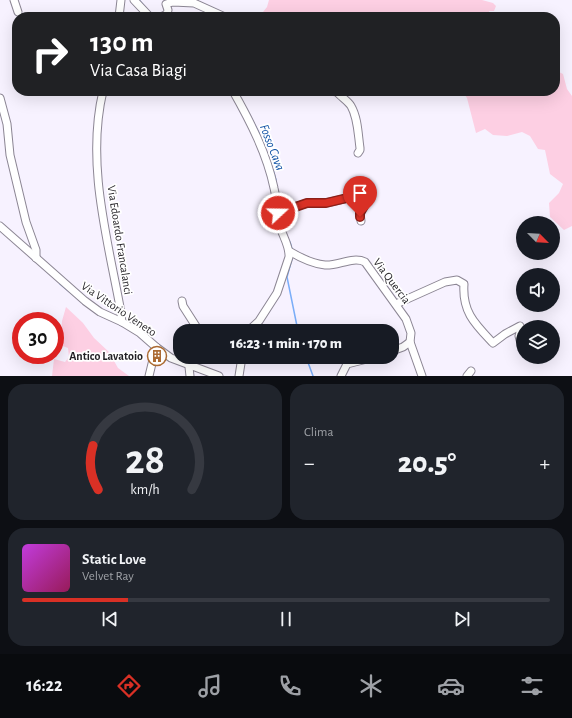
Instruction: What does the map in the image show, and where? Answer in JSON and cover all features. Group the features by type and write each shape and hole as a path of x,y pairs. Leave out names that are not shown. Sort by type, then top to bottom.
{"street":[{"path":"14,0 18,12"},
{"path":"120,12 121,0"},
{"path":"134,0 145,12"},
{"path":"168,12 166,4 173,2 194,3 214,12"},
{"name":"Via Edoardo Francalanci","path":"102,96 96,135 100,203 122,322"},
{"path":"236,96 253,129 266,160 274,188 280,226 292,253 289,257 277,293 256,324"},
{"path":"340,96 350,104 355,114 360,148 358,153"},
{"path":"0,98 7,124 10,155 26,222 36,250 36,258"},
{"path":"279,213 307,203 326,203 361,195 366,196 368,199 360,213 361,221"},
{"name":"Via Vittorio Veneto","path":"0,226 85,301 100,312 122,322 140,333 172,358 220,376"},
{"name":"Via Quercia","path":"292,253 324,265 333,265 353,260 365,262 406,319 411,333 410,342 422,376"},
{"path":"396,304 445,282 457,280 464,284 466,309 493,343 516,328"},
{"path":"182,302 195,324"},
{"path":"399,348 410,342"},
{"path":"149,376 156,347"},
{"path":"239,376 241,364"},
{"path":"341,376 347,364"},
{"path":"189,365 190,376"}],"shaded area":[{"path":"269,0 482,0 493,3 496,6 494,11 489,12 263,12 267,7"},
{"path":"560,72 563,74 567,89 572,96 572,226 564,230 560,226 560,216 550,216 549,203 559,193 563,184 550,174 545,150 538,149 530,136 522,132 507,136 493,135 485,129 476,133 466,96 560,96"},
{"path":"66,307 83,323 94,338 109,352 118,368 129,376 52,376 53,364 64,364 64,362 69,357 68,348 64,346 64,314"}],"waterway":[{"name":"Fosso Cava","path":"139,0 145,7"},
{"name":"Fosso Cava","path":"246,108 259,133"},
{"name":"Fosso Cava","path":"273,170 276,180"},
{"name":"Fosso Cava","path":"290,242 292,249"},
{"name":"Fosso Cava","path":"293,255 287,277 297,324"},
{"path":"60,284 71,293"},
{"name":"Fosso Cava","path":"309,364 313,376"}],"place":[{"name":"Antico Lavatoio","path":"157,356"}],"route":[{"path":"278,213 307,203 326,203 361,195 366,196 368,199 360,213 360,217"}]}
